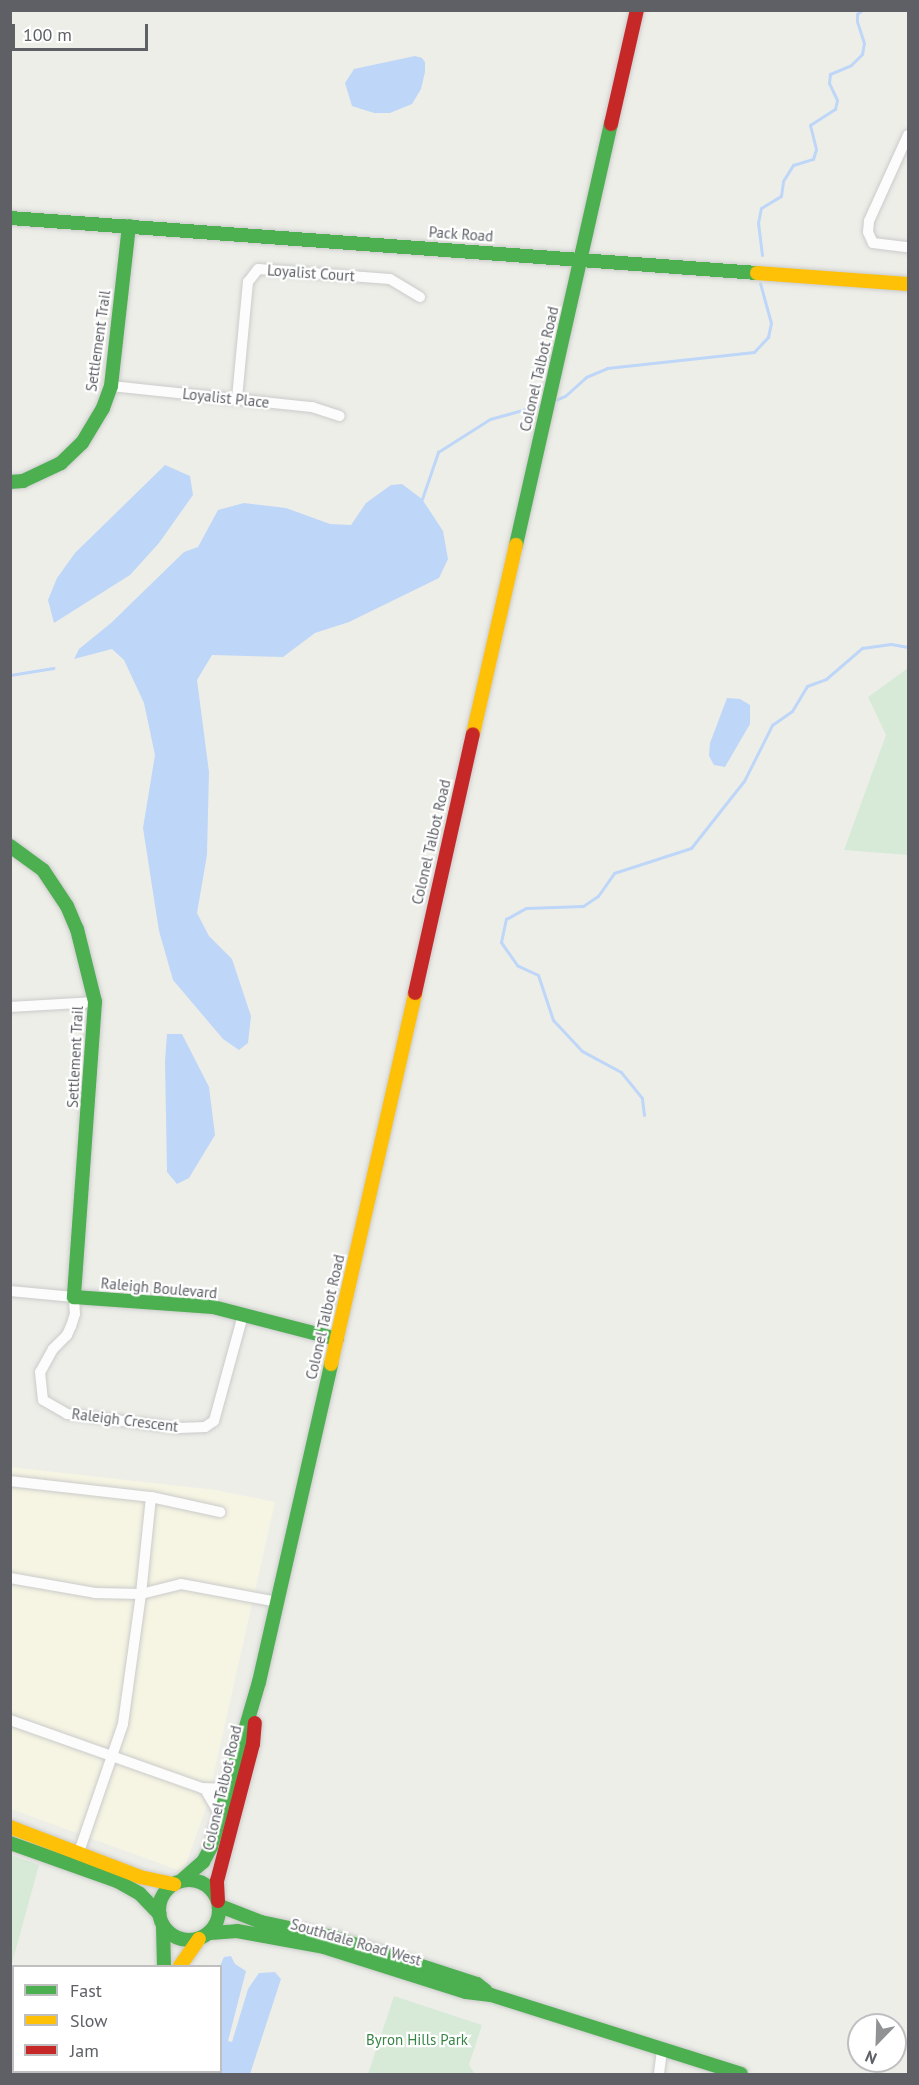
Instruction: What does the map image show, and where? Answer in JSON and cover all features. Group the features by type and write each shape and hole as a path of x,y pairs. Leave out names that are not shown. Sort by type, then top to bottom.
{"main road":[{"name":"Colonel Talbot Road","path":"178,1882 203,1862 221,1817 279,1602 336,1339 638,10"},
{"name":"Pack Road","path":"10,218 909,284"},
{"name":"Settlement Trail","path":"10,482 23,481 61,463 82,443 104,408 111,386 129,226"},
{"name":"Settlement Trail","path":"10,846 43,870 67,906 77,929 95,1002 74,1297"},
{"name":"Raleigh Boulevard","path":"74,1297 213,1307 336,1339"},
{"name":"Colonel Talbot Road","path":"219,1904 217,1881 252,1744 259,1682"},
{"path":"10,1827 140,1876 178,1882 202,1882 210,1888 219,1904 219,1917 181,1965"},
{"path":"10,1843 117,1881 140,1894 178,1938 204,1936"},
{"path":"164,1965 161,1898 178,1882"},
{"name":"Southdale Road West","path":"219,1904 261,1922 332,1937 477,1984 491,1995"},
{"name":"Southdale Road West","path":"204,1936 237,1930 279,1937 373,1961 466,1992 491,1995 662,2051 741,2074"}],"street":[{"path":"909,135 870,221 868,232 873,243 909,247"},
{"name":"Loyalist Court","path":"237,398 248,282 258,269 390,279 420,297"},
{"name":"Loyalist Place","path":"111,386 312,407 340,416"},
{"path":"10,1007 95,1002"},
{"name":"Raleigh Boulevard","path":"10,1291 74,1297"},
{"name":"Raleigh Crescent","path":"74,1297 75,1314 67,1335 52,1349 40,1372 43,1400 67,1414 179,1428 205,1427 214,1421 243,1316"},
{"path":"10,1481 151,1497 220,1512"},
{"path":"79,1852 123,1724 141,1594 151,1497"},
{"path":"10,1578 95,1593 141,1594 181,1584 279,1602"},
{"path":"10,1720 111,1758 205,1789 229,1789"},
{"path":"205,1789 221,1817"},
{"path":"659,2074 662,2051"}],"shaded area":[{"path":"10,1467 215,1490 275,1502 206,1808 183,1872 11,1809"}],"green space":[{"path":"908,668 908,855 844,850 886,735 868,697"},
{"path":"10,1855 39,1865 11,1967"},
{"name":"Byron Hills Park","path":"394,1996 482,2025 469,2065 475,2074 368,2074"}],"water":[{"path":"415,56 422,58 425,62 425,72 421,89 412,104 390,113 374,113 352,106 345,83 354,69"},
{"path":"165,465 190,476 193,495 159,543 130,575 54,623 48,600 57,578 75,553"},
{"path":"402,484 422,499 443,531 448,559 439,578 349,622 315,633 283,657 212,655 197,680 209,772 207,855 197,913 209,936 232,959 251,1016 248,1043 239,1050 223,1039 173,980 159,931 143,828 155,755 144,703 124,660 112,649 74,659 79,649 111,623 184,552 198,547 218,510 244,503 286,508 330,524 351,525 366,503 391,485"},
{"path":"727,698 740,699 750,705 750,724 725,767 714,765 709,756 710,743"},
{"path":"167,1034 182,1034 209,1087 215,1135 189,1178 177,1184 167,1172 165,1061"},
{"path":"231,1956 235,1964 246,1971 228,2041 232,2042 248,1989 259,1973 275,1972 281,1979 250,2074 212,2073 222,2073 220,1965 224,1957"}],"waterway":[{"path":"762,255 758,223 761,208 781,196 783,181 793,165 813,159 816,149 810,125 835,109 837,100 829,83 830,74 851,65 862,54 864,43 857,21 857,14 862,10"},
{"path":"553,401 565,396 586,377 607,368 754,352 768,337 771,323 760,283"},
{"path":"422,499 438,452 490,419 544,404"},
{"path":"644,1115 642,1098 621,1072 582,1051 553,1020 538,975 517,965 501,942 506,919 526,908 583,906 598,896 614,873 691,848 744,781 772,725 792,711 807,686 826,679 862,648 891,644 908,647"},
{"path":"10,675 53,668"}],"traffic: fast":[{"path":"516,545 611,124"},
{"path":"10,218 757,273"},
{"path":"10,482 23,481 61,463 82,443 103,408 111,386 129,226"},
{"path":"10,846 43,870 67,906 77,929 95,1002 74,1297 213,1307 337,1339"},
{"path":"182,1880 203,1862 211,1847 259,1682 331,1364"},
{"path":"10,1843 117,1881 140,1894 159,1914"},
{"path":"183,1880 195,1880 211,1888 217,1898 219,1910 217,1922 211,1932 195,1940 183,1940 167,1932 159,1916 159,1904 167,1888 183,1880"},
{"path":"220,1906 261,1922 332,1937 477,1984 486,1991"},
{"path":"163,1926 164,1965"},
{"path":"210,1933 237,1931 324,1947 466,1992 491,1995 741,2074"}],"traffic: slow":[{"path":"757,273 908,284"},
{"path":"473,734 516,545"},
{"path":"331,1364 415,993"},
{"path":"10,1827 140,1877 174,1884"},
{"path":"181,1965 199,1939"}],"traffic: jam":[{"path":"611,124 637,10"},
{"path":"415,993 473,734"},
{"path":"218,1901 217,1881 253,1744 255,1723"}]}
